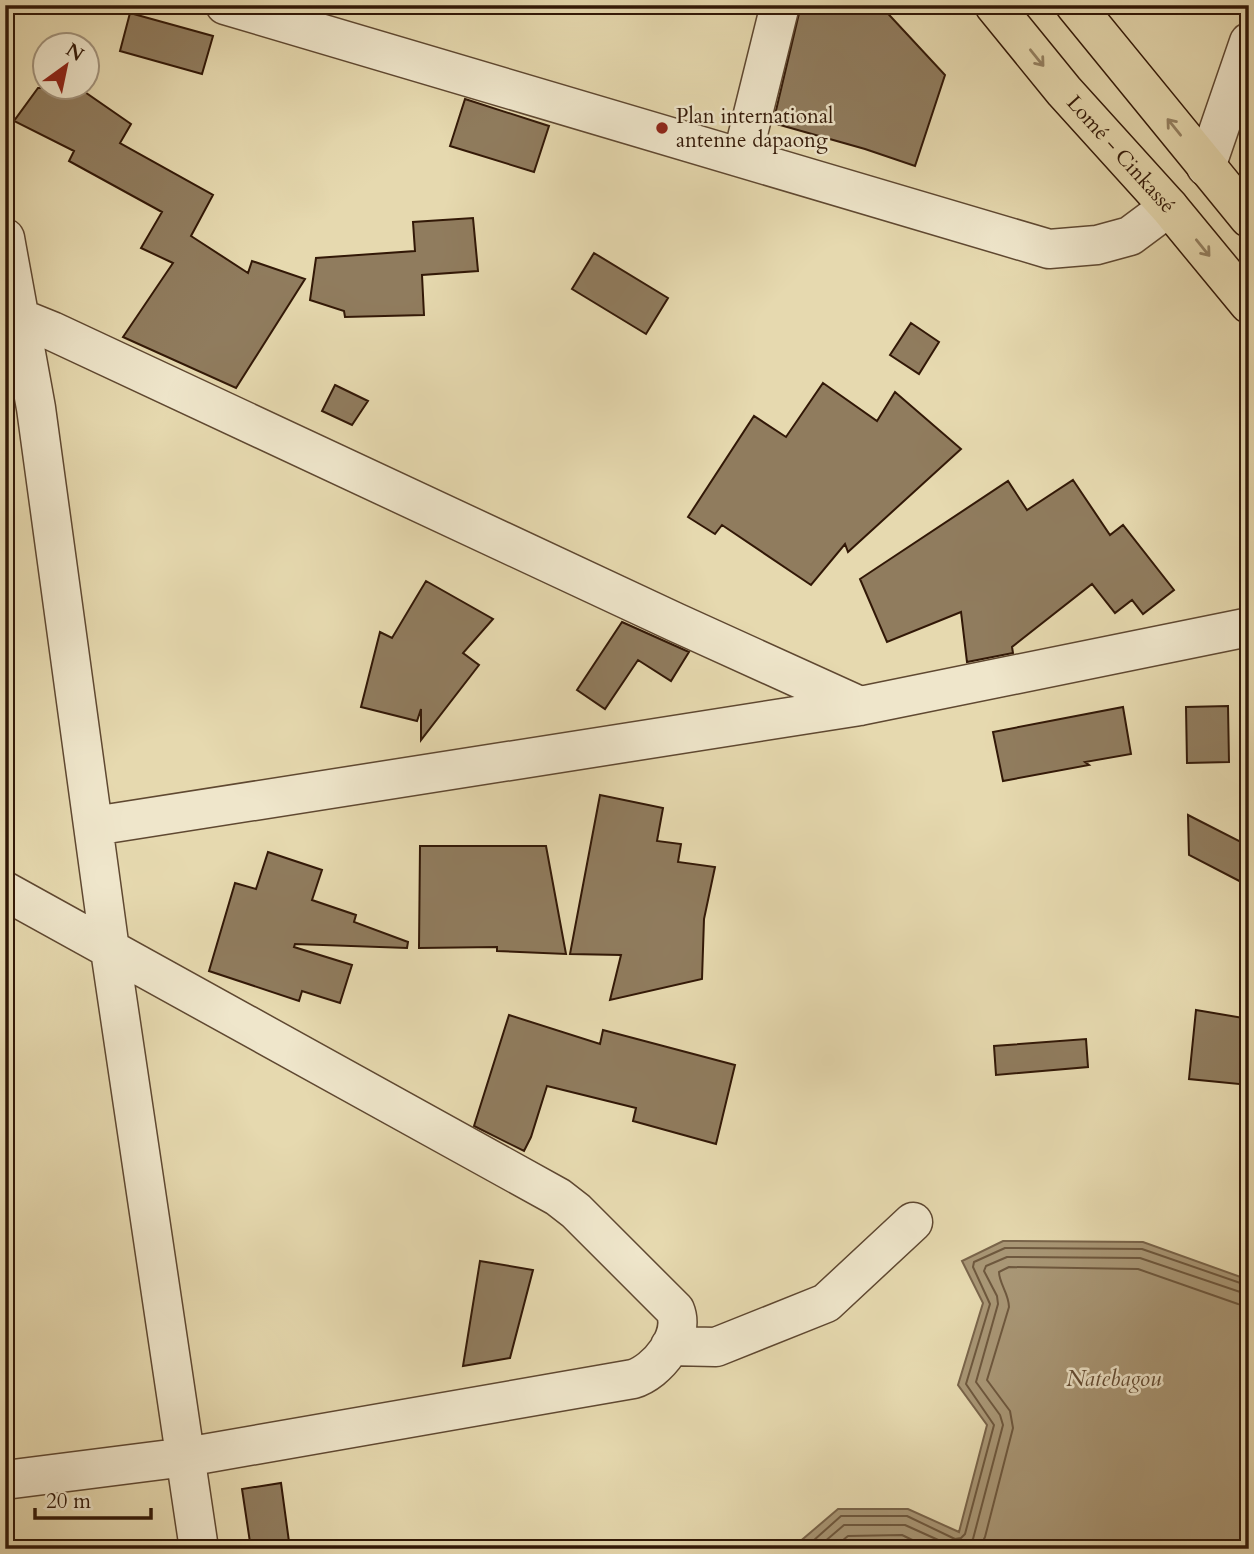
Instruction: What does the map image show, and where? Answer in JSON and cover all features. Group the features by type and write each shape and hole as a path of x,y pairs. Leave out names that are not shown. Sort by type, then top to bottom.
{"highway":[{"name":"Lomé - Cinkassé","path":"994,5 1064,91 1169,206 1249,304"},
{"path":"1074,5 1249,218"},
{"path":"1169,206 1206,167"}],"street":[{"path":"225,5 1049,249 1097,245 1130,236 1169,206"},
{"path":"742,158 780,5"},
{"path":"1206,167 1249,42"},
{"path":"5,238 12,314 36,408 110,950 199,1549"},
{"path":"12,314 860,706"},
{"path":"94,826 860,706 1249,627"},
{"path":"5,891 558,1197 576,1211 675,1310 679,1322 670,1346 652,1370 633,1379 186,1457 5,1480"},
{"path":"670,1346 716,1347 826,1303 913,1222"}],"water":[{"name":"Natebagou","path":"1003,1241 1143,1242 1249,1280 1249,1549 797,1549 797,1544 838,1509 908,1509 959,1532 987,1425 958,1385 983,1303 962,1261"}],"building":[{"path":"801,5 880,5 945,75 915,166 773,123"},
{"path":"130,13 213,36 202,74 120,51"},
{"path":"32,96 32,102 99,102 131,124 120,143 213,195 191,236 248,273 252,261 305,279 236,388 123,337 173,263 141,248 162,212 69,161 74,151 14,121"},
{"path":"465,99 549,126 534,172 450,146"},
{"path":"473,218 478,271 422,275 424,315 345,317 344,311 310,300 316,258 415,251 413,222"},
{"path":"594,253 668,298 646,334 572,289"},
{"path":"911,323 939,342 919,374 890,355"},
{"path":"823,383 877,421 895,392 961,449 848,552 845,544 811,585 722,525 715,534 688,517 754,416 786,437"},
{"path":"335,385 368,401 352,425 322,411"},
{"path":"1073,480 1110,535 1123,525 1174,590 1143,614 1132,600 1115,613 1092,584 1012,647 1013,653 967,662 961,612 887,642 860,579 1008,481 1027,510"},
{"path":"426,581 493,619 463,653 479,665 421,740 421,709 417,721 361,707 380,632 392,638"},
{"path":"622,622 689,652 671,681 638,660 605,709 577,690"},
{"path":"1228,706 1229,762 1187,763 1186,707"},
{"path":"1123,707 1131,754 1003,781 993,732"},
{"path":"600,795 663,808 657,841 681,844 678,862 715,867 704,919 702,979 610,1000 621,955 570,954"},
{"path":"1188,815 1249,846 1249,886 1189,855"},
{"path":"420,846 546,846 566,954 497,951 497,947 419,948"},
{"path":"268,852 322,870 312,900 356,915 354,922 408,942 407,948 295,944 294,947 352,965 340,1003 302,991 299,1001 209,971 235,883 256,889"},
{"path":"1196,1010 1249,1019 1249,1085 1189,1079"},
{"path":"509,1015 600,1044 603,1030 735,1065 716,1144 633,1121 636,1108 547,1086 524,1151 474,1126"},
{"path":"1086,1039 1088,1067 996,1075 994,1046"},
{"path":"480,1261 533,1270 510,1358 463,1366"},
{"path":"281,1483 290,1549 251,1549 242,1489"}],"place":[{"name":"Plan international antenne dapaong","path":"662,128"}]}
